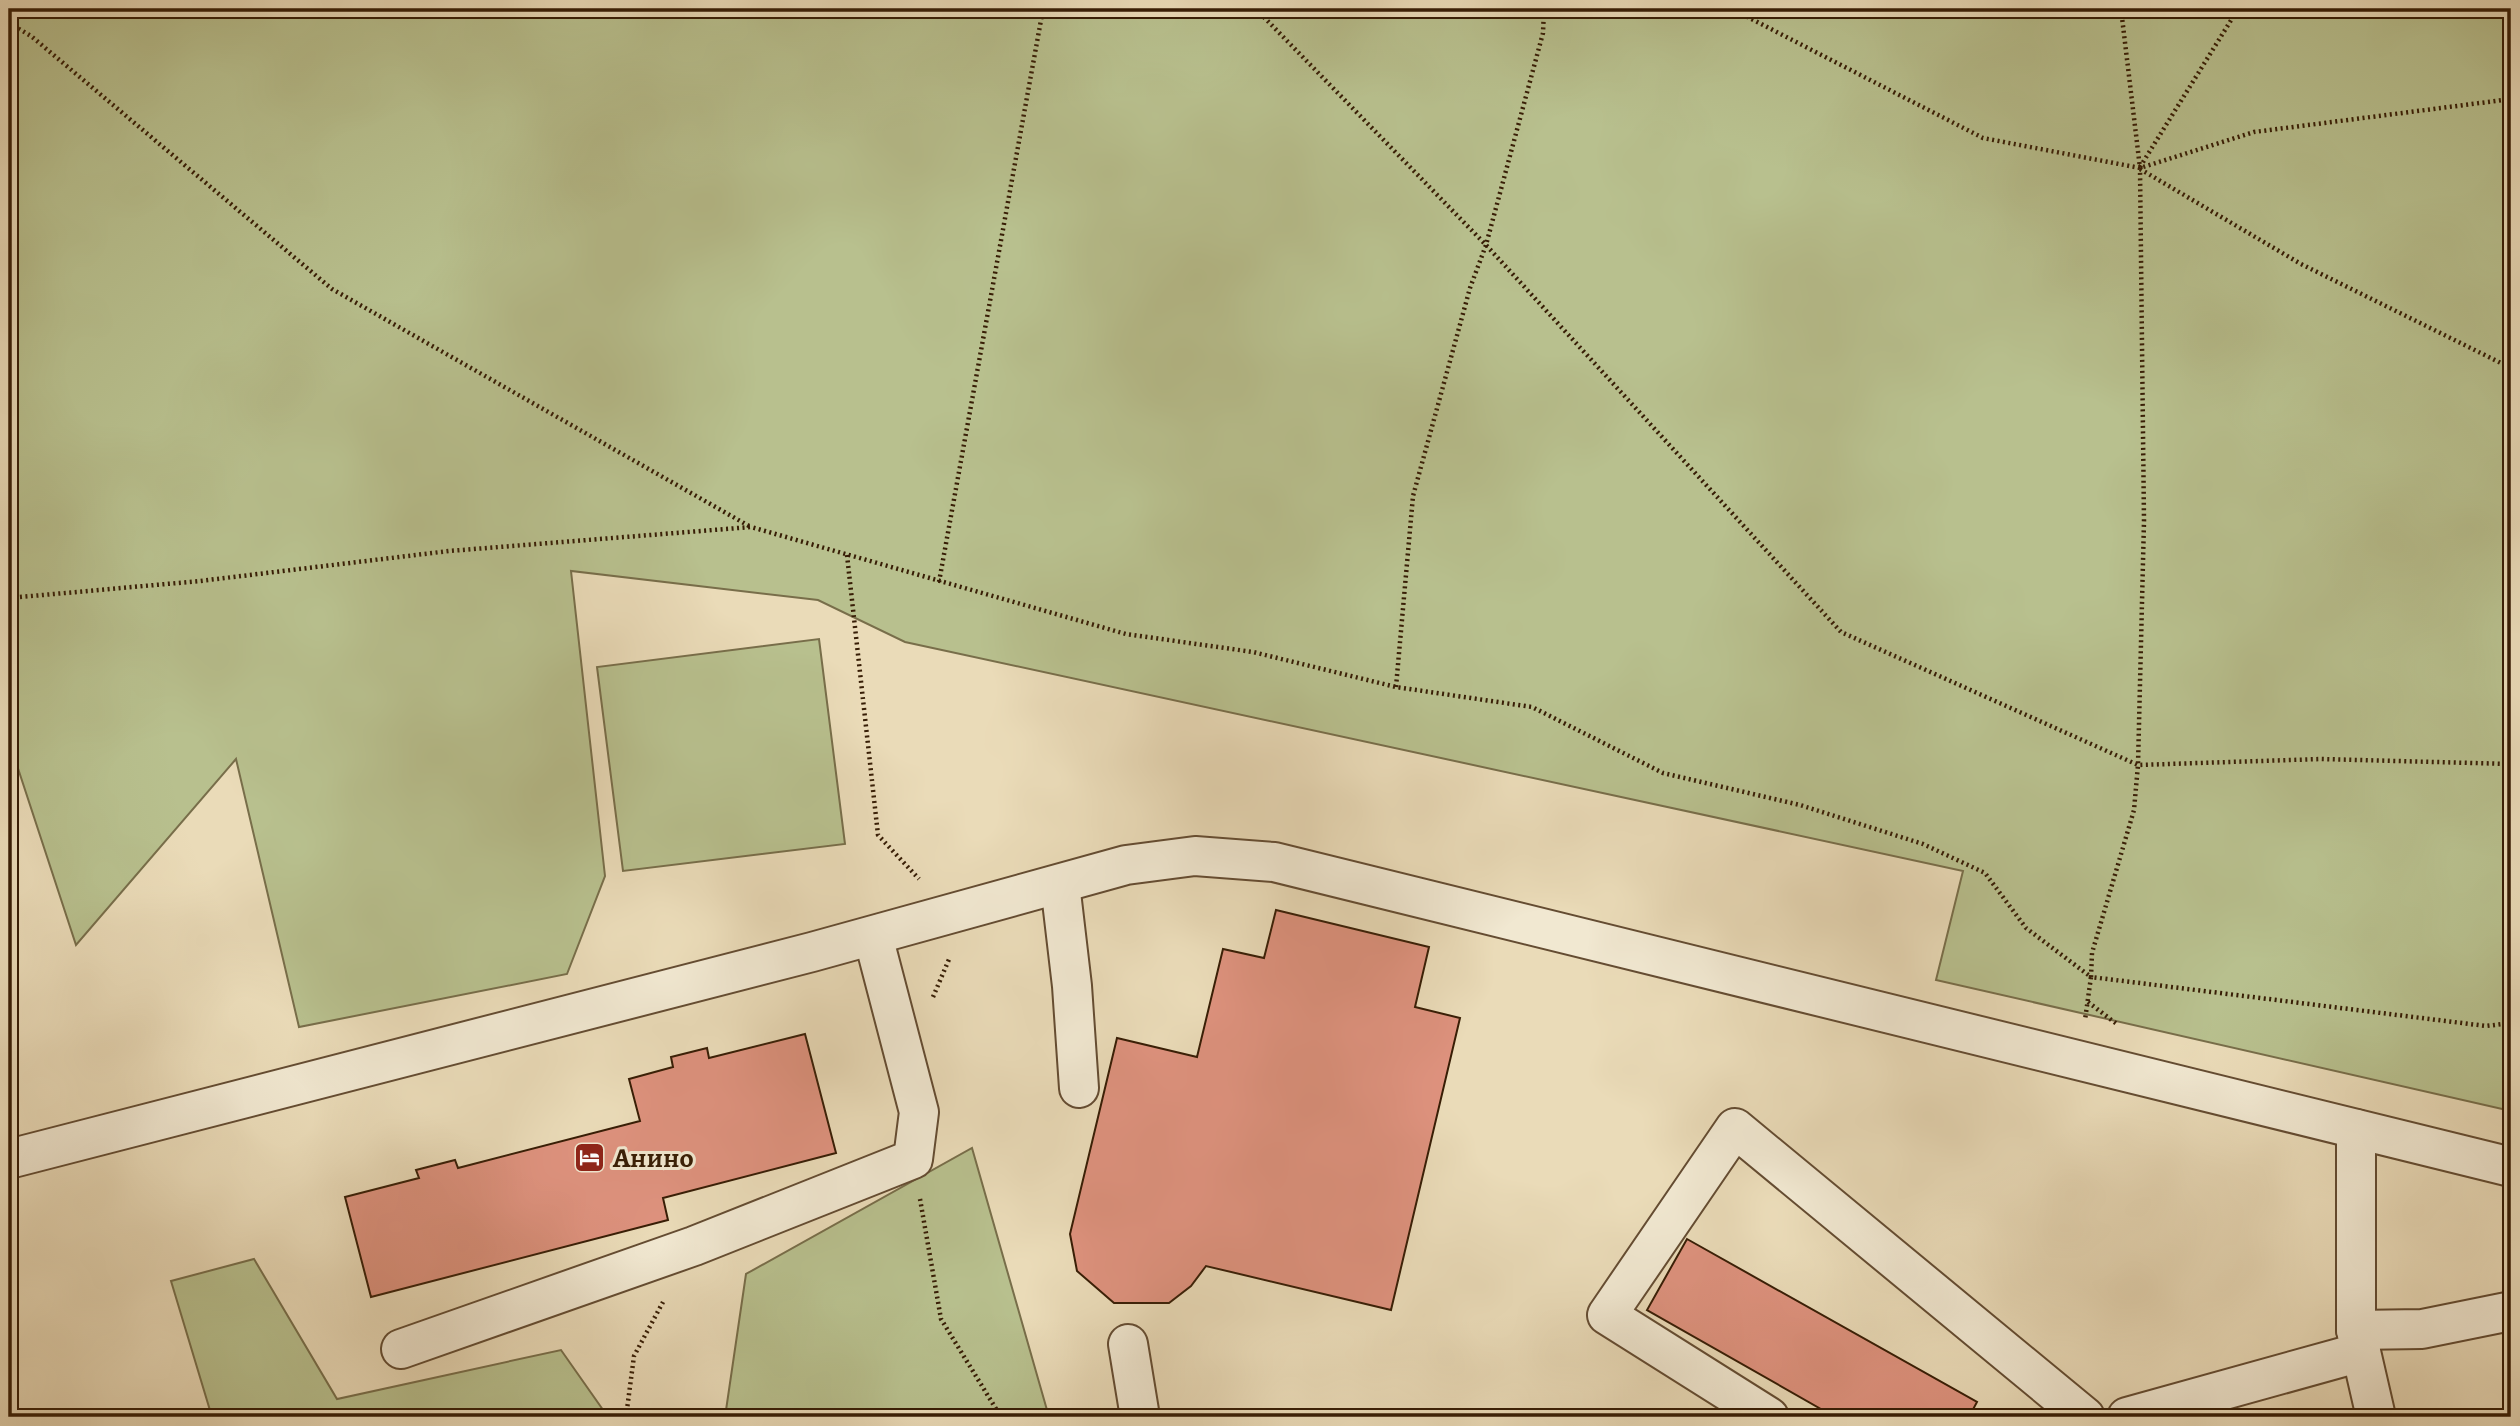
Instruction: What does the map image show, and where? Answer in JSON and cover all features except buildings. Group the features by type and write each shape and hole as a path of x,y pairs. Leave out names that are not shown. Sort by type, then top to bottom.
{"street":[{"path":"9,1159 873,936 1126,865 1195,856 1274,862 2511,1167"},
{"path":"1060,884 1072,986 1079,1088"},
{"path":"401,1349 694,1247 913,1159 919,1112 873,936"},
{"path":"1769,1417 1607,1315 1735,1128 2085,1417"},
{"path":"2356,1129 2359,1341 2376,1417"},
{"path":"2127,1417 2359,1341 2511,1311"},
{"path":"1128,1344 1140,1417"}],"path":[{"path":"939,582 1044,9"},
{"path":"1256,9 1486,245 1841,632 2138,765 2321,759 2511,764"},
{"path":"1396,687 1413,496 1470,288 1486,245 1543,33 1544,9"},
{"path":"1732,9 1983,138 2140,168 2301,264 2511,368"},
{"path":"2088,1002 2092,953 2134,810 2138,765 2144,521 2140,168 2121,9"},
{"path":"2140,168 2238,9"},
{"path":"9,23 31,36 332,289 751,527 1126,634 1253,652 1396,687 1532,707 1663,773 1800,805 1923,844 1985,873 2026,928 2091,977 2486,1026 2511,1023"},
{"path":"2140,168 2254,132 2511,99"},
{"path":"9,598 200,581 449,551 751,527"},
{"path":"847,555 878,835 951,914 958,938 932,999"},
{"path":"913,1159 941,1319 1001,1417"},
{"path":"626,1417 634,1356"}],"green space":[{"path":"9,9 2511,9 2511,1111 1936,980 1963,871 905,642 818,600 571,571 605,876 567,974 299,1027 236,759 76,945 9,741"},
{"path":"819,639 845,844 623,871 597,667"},
{"path":"972,1148 1049,1417 725,1417 746,1274"},
{"path":"254,1259 337,1399 561,1350 608,1417 212,1417 171,1281"}],"place":[{"name":"Анино","path":"590,1158"}]}
